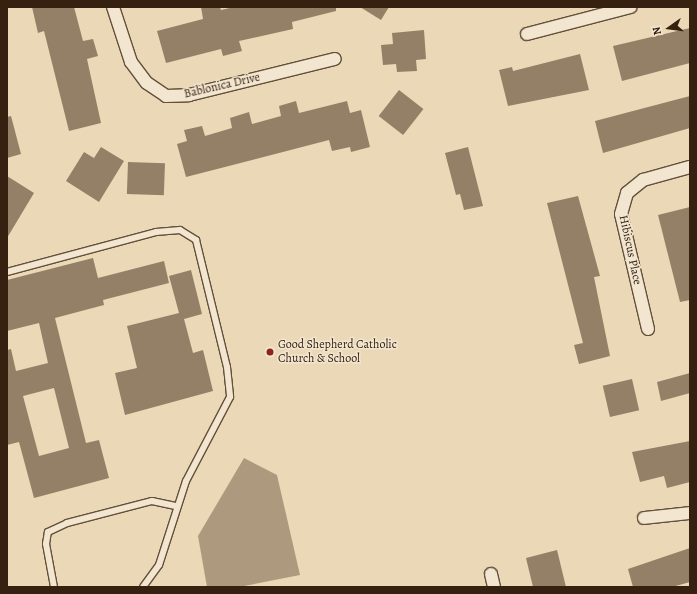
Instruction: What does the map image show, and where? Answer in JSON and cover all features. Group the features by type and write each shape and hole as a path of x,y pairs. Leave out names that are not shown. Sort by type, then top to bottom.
{"street":[{"name":"Bablonica Drive","path":"113,7 131,62 147,83 166,96 189,95 335,59"},
{"path":"526,34 631,7"},
{"name":"Hibiscus Place","path":"648,329 621,214 627,193 643,180 690,167"},
{"path":"644,518 690,513"},
{"path":"491,574 494,587"}],"lane":[{"path":"7,272 156,232 180,230 196,240 227,367 230,397 175,506 159,565 143,587"},
{"path":"54,587 46,544 48,532 67,523 152,501 175,506"}],"shaded area":[{"path":"244,458 277,475 300,575 239,587 207,587 198,536"}],"building":[{"path":"32,7 74,7 83,41 93,39 98,56 87,59 101,123 69,131 44,31 38,33"},
{"path":"201,7 220,7 221,10 234,7 336,7 336,11 292,22 293,29 239,41 242,51 223,56 221,49 166,63 157,31 203,19"},
{"path":"360,7 389,7 381,20"},
{"path":"690,28 690,63 622,81 613,46"},
{"path":"424,30 426,59 416,60 417,71 397,72 396,64 383,65 381,45 393,44 392,33"},
{"path":"580,54 589,90 508,106 499,70 512,67 513,71"},
{"path":"399,90 423,109 403,135 379,116"},
{"path":"690,96 690,128 603,153 595,121"},
{"path":"296,101 299,113 347,101 350,113 361,110 370,147 351,152 350,147 332,151 329,140 186,177 177,144 187,141 184,130 202,126 205,136 232,128 230,118 249,112 252,124 281,116 279,106"},
{"path":"11,116 21,154 7,158 7,117"},
{"path":"101,147 124,161 99,202 66,181 84,152 94,158"},
{"path":"468,147 483,206 464,210 460,194 456,195 445,153"},
{"path":"128,162 165,163 164,195 127,194"},
{"path":"7,176 34,193 7,238"},
{"path":"578,196 600,276 594,277 610,356 579,364 574,345 583,343 547,203"},
{"path":"690,207 690,300 680,302 658,215"},
{"path":"93,258 98,278 164,261 169,283 103,300 104,305 55,318 86,443 99,440 109,478 34,498 19,442 7,445 7,350 11,349 16,371 48,363 39,323 7,331 7,280","holes":["54,388 69,448 39,456 23,396"]},
{"path":"191,270 202,314 184,319 193,353 203,350 213,391 125,415 115,373 137,368 127,326 179,313 169,276"},
{"path":"690,373 690,393 661,401 657,382"},
{"path":"632,379 639,410 610,417 603,386"},
{"path":"690,441 690,482 667,488 664,476 640,482 632,452"},
{"path":"690,548 690,582 672,587 633,587 628,569"},
{"path":"557,550 566,587 533,587 526,558"}],"place":[{"name":"Good Shepherd Catholic Church & School","path":"270,352"}]}
